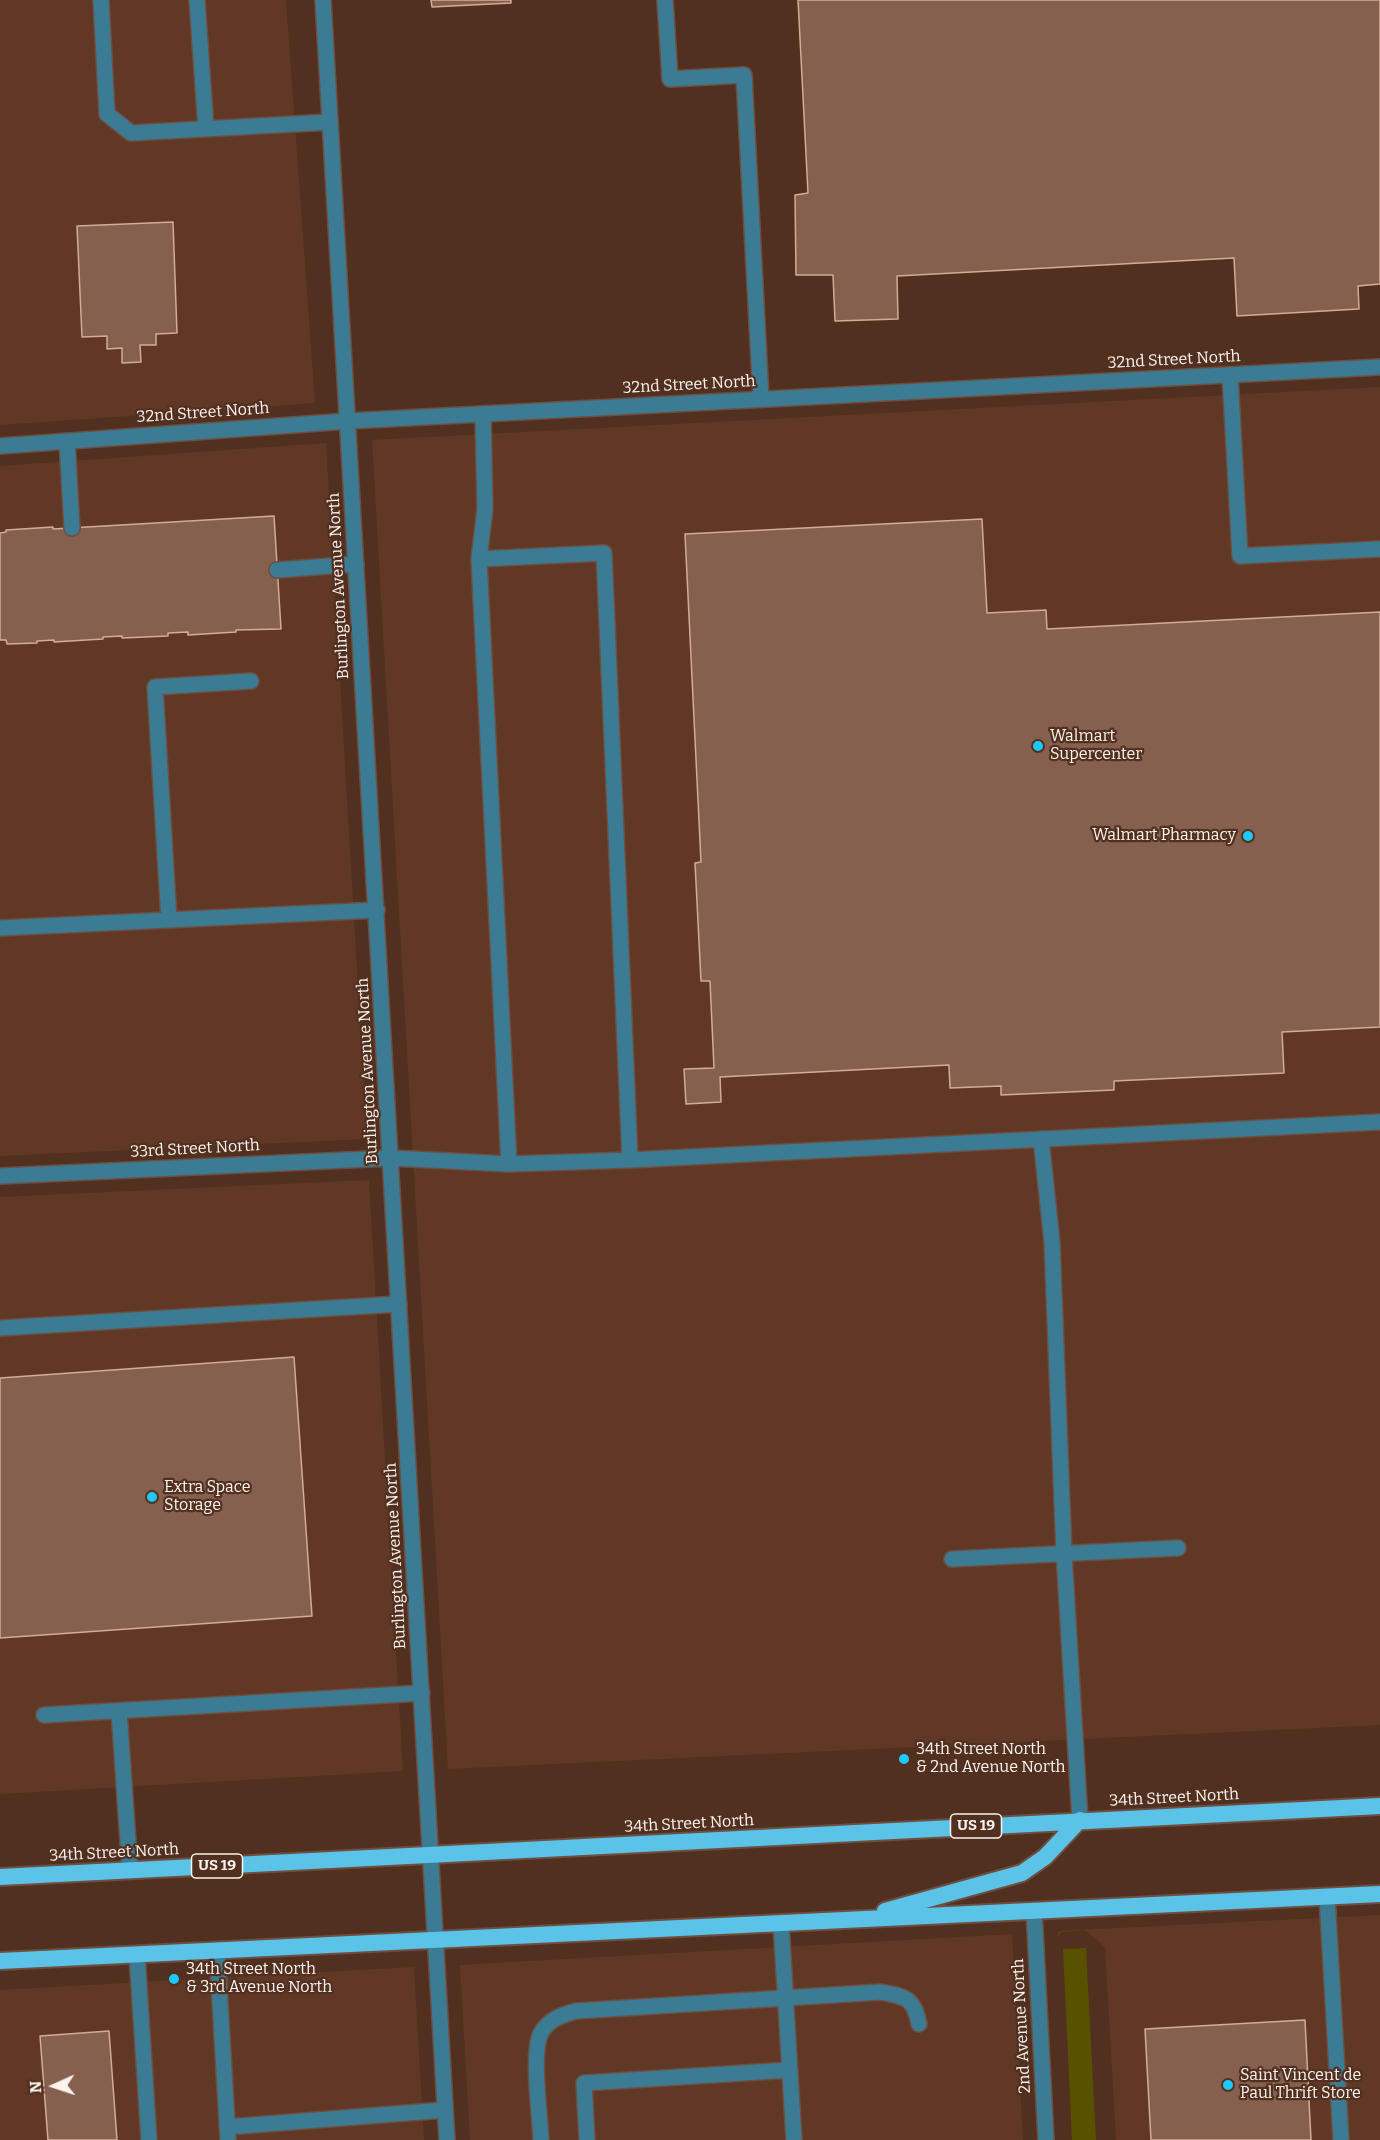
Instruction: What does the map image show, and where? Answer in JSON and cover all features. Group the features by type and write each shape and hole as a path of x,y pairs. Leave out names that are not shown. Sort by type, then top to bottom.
{"highway":[{"name":"34th Street North","path":"0,1877 1380,1806"},
{"path":"855,1919 1022,1873 1045,1857 1080,1820"},
{"path":"0,1961 1380,1894"}],"street":[{"path":"101,0 107,114 131,133 330,122"},
{"path":"197,0 206,129"},
{"name":"Burlington Avenue North","path":"323,0 447,2140"},
{"path":"665,0 670,79 744,75 762,399"},
{"name":"32nd Street North","path":"0,446 348,421 1380,367"},
{"path":"1230,375 1240,556 1380,549"},
{"path":"483,414 485,509 479,559 509,1164"},
{"path":"0,434 0,446"},
{"path":"67,441 72,528"},
{"path":"479,559 604,552 630,1160"},
{"path":"277,570 356,564"},
{"path":"169,920 155,687 251,681"},
{"path":"0,928 376,910"},
{"name":"33rd Street North","path":"0,1176 391,1158 509,1164 630,1160 1380,1122"},
{"path":"1041,1139 1052,1242 1065,1554 1080,1820"},
{"path":"0,1328 399,1304"},
{"path":"952,1559 1178,1548"},
{"path":"44,1715 422,1693"},
{"path":"119,1711 130,1871"},
{"path":"1328,1896 1341,2140"},
{"name":"2nd Avenue North","path":"1034,1910 1046,2140"},
{"path":"781,1923 794,2140"},
{"path":"217,1950 228,2134 445,2110"},
{"path":"137,1954 149,2140"},
{"path":"541,2140 536,2051 541,2033 557,2016 576,2011 881,1992 901,1996 909,2001 916,2009 919,2024"},
{"path":"587,2140 584,2083 790,2070"}],"shaded area":[{"path":"0,0 286,0 315,403 0,425"},
{"path":"1380,387 1380,1725 448,1769 372,440"},
{"path":"326,443 367,1139 0,1156 0,466"},
{"path":"369,1180 403,1771 0,1794 0,1197"},
{"path":"1380,1915 1380,2140 1116,2140 1105,1947 1085,1930 1062,1932 1058,1936 1058,1931"},
{"path":"1012,1934 1023,2140 470,2140 460,1965"},
{"path":"1086,1948 1096,2140 1072,2140 1063,1949"},
{"path":"414,1967 424,2140 0,2140 0,1990"}],"building":[{"path":"431,0 511,0 511,3 432,7"},
{"path":"798,0 1380,0 1380,284 1358,286 1359,309 1237,316 1234,258 897,276 898,319 835,321 833,275 796,275 795,195 808,193"},
{"path":"173,222 177,333 156,334 156,345 140,345 141,362 122,363 122,348 107,349 107,336 82,337 77,226"},
{"path":"274,516 281,629 236,630 236,632 188,635 188,632 168,633 168,636 103,637 103,639 54,642 54,640 37,641 37,643 7,644 6,640 0,640 0,533 6,530"},
{"name":"Walmart Supercenter","path":"982,519 987,613 1046,610 1047,629 1380,612 1380,1027 1282,1032 1284,1073 1114,1081 1114,1090 1001,1095 1001,1086 950,1088 949,1065 720,1077 721,1102 686,1104 684,1069 714,1068 710,981 701,981 695,863 701,862 685,534"},
{"name":"Extra Space Storage","path":"294,1357 312,1616 0,1638 0,1378"},
{"name":"Saint Vincent de Paul Thrift Store","path":"1305,2020 1311,2140 1151,2140 1145,2029"},
{"path":"109,2031 117,2140 48,2140 40,2036"}],"place":[{"name":"Walmart Supercenter","path":"1038,746"},
{"name":"Walmart Pharmacy","path":"1248,836"},
{"name":"Extra Space Storage","path":"152,1497"},
{"name":"34th Street North & 2nd Avenue North","path":"904,1759"},
{"name":"34th Street North & 3rd Avenue North","path":"174,1979"},
{"name":"Saint Vincent de Paul Thrift Store","path":"1228,2085"}]}
